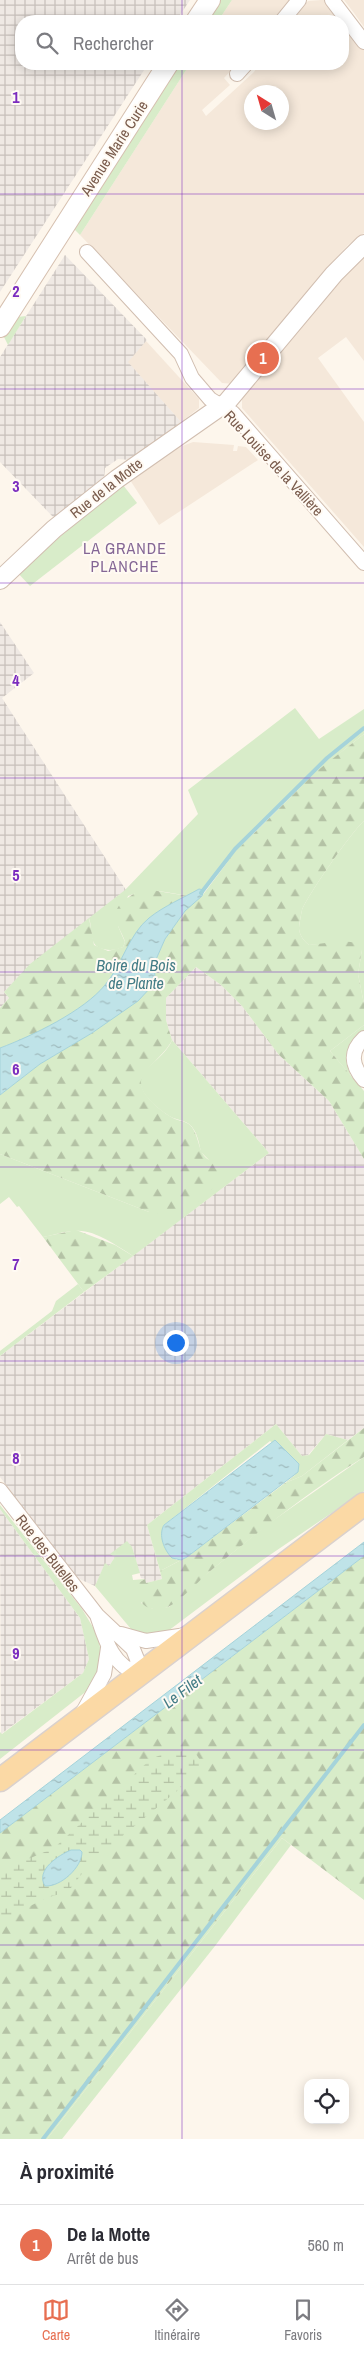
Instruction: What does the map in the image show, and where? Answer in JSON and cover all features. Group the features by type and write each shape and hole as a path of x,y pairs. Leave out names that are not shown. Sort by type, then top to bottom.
{"main road":[{"path":"200,15 210,0"},
{"name":"Avenue Marie Curie","path":"0,327 164,70"},
{"path":"0,1780 364,1504"}],"street":[{"path":"287,15 299,0"},
{"path":"332,0 343,15"},
{"path":"349,22 364,42"},
{"name":"Rue de la Motte","path":"0,580 54,529 117,479 221,407 334,274 364,244"},
{"name":"Rue Louise de la Vallière","path":"87,252 181,354 192,378 210,399 233,413 364,563"},
{"path":"364,1038 358,1044 353,1057 355,1068 364,1080"},
{"name":"Rue des Butelles","path":"0,1490 96,1615 133,1648 139,1674 128,1671 108,1648 96,1615"},
{"name":"Rue des Butelles","path":"118,1633 141,1641 154,1642 192,1634"},
{"name":"Rue des Butelles","path":"78,1720 104,1674 108,1648"}],"shaded area":[{"path":"0,0 190,0 180,15 15,15 15,70 144,70 0,292"},
{"path":"232,0 291,0 278,15 222,15"},
{"path":"326,0 337,15 296,15 308,1"},
{"path":"344,0 364,0 364,27 354,13"},
{"path":"349,30 364,50 364,233 348,245 316,280 235,384 222,383 80,235 186,70 231,70 224,78 230,85 202,110 206,116 255,70 349,70"},
{"path":"364,251 364,361 346,337 318,358 364,422 364,547 242,408 242,399"},
{"path":"65,255 147,340 128,362 181,422 130,460 118,459 105,468 104,479 54,518 0,462 0,357"},
{"path":"146,341 199,399 199,408 181,422 127,362"},
{"path":"193,442 234,445 233,451 237,451 238,446 246,447 258,460 159,525 130,480 177,448"},
{"path":"0,622 34,673 2,698 126,890 31,965 4,992 9,998 0,1008"},
{"path":"196,967 221,985 242,1006 279,1055 329,1101 364,1159 364,1428 348,1440 326,1434 308,1455 302,1456 276,1424 147,1525 162,1579 146,1583 145,1579 141,1578 132,1547 111,1554 115,1557 109,1566 105,1564 95,1586 77,1578 0,1477 0,1356 269,1153 172,1040 166,1020 166,998"},
{"path":"0,1509 80,1618 89,1659 83,1673 1,1734"}],"green space":[{"path":"220,0 232,0 222,15 210,15"},
{"path":"175,70 186,70 80,235 73,228"},
{"path":"26,316 8,345 4,337 17,317"},
{"path":"123,485 137,503 30,586 17,572"},
{"path":"295,708 319,739 364,709 364,734 321,769 280,807 241,847 204,890 199,889 188,896 150,891 128,896 118,926 125,942 123,947 106,950 98,947 93,941 89,918 125,890 198,814 188,790"},
{"path":"364,734 364,821 341,850 313,891 302,910 299,929 302,938 309,945 342,941 359,943 362,950 358,974 364,1004 364,1025 330,1051 364,1091 364,1159 329,1101 279,1055 242,1006 221,985 196,967 166,998 166,1020 172,1040 165,1051 145,1073 141,1082 144,1093 148,1098 163,1112 190,1125 194,1130 202,1153 210,1160 217,1161 224,1167 225,1173 208,1193 195,1204 172,1217 149,1212 0,1154 0,1095 40,1064 92,1033 155,977 154,964 165,939 185,911 202,896 235,852 317,771"},
{"path":"364,821 364,1004 358,974 362,950 322,944 309,945 302,938 299,929 302,910 313,891 341,850"},
{"path":"141,890 188,896 157,912 141,926 111,978 95,996 56,1023 0,1048 0,1008 9,998 4,992 30,964 89,918 94,945 108,951 123,947 125,942 117,922 117,909 123,901"},
{"path":"364,1025 364,1031 354,1040 348,1051 347,1063 351,1076 330,1051"},
{"path":"172,1040 269,1153 133,1256 97,1235 82,1231 63,1232 43,1237 19,1206 17,1207 9,1197 0,1204 0,1154 149,1212 211,1162 201,1152 192,1127 161,1110 150,1101 142,1090 141,1079 146,1070 165,1051"},
{"path":"76,1230 115,1245 133,1256 84,1292 43,1237"},
{"path":"78,1284 84,1292 0,1356 0,1351 52,1311 56,1301"},
{"path":"276,1424 302,1456 309,1455 326,1434 348,1440 302,1476 285,1483 295,1475 299,1464 270,1441 163,1526 176,1560 181,1560 160,1571 147,1525"},
{"path":"364,1428 364,1457 306,1496 269,1524 209,1572 173,1604 162,1609 152,1609 143,1605 136,1591 140,1582 145,1579 146,1583 162,1579 160,1571 187,1557 285,1483 302,1476"},
{"path":"364,1457 364,1491 261,1561 168,1631 147,1634 131,1629 95,1586 105,1563 109,1566 115,1557 110,1554 127,1541 132,1547 140,1573 132,1575 133,1580 145,1579 140,1582 141,1603 153,1609 169,1607 268,1524"},
{"path":"0,1505 82,1609 97,1634 102,1656 102,1667 93,1686 0,1759 0,1732 2,1734 83,1673 89,1659 80,1618 0,1509"},
{"path":"364,1556 364,1900 282,1838 47,2139 0,2139 0,1833"},
{"path":"177,1748 196,1754 202,1763 177,1791 91,1862 67,1893 49,1897 0,1919 0,1871 54,1848 151,1759"},
{"path":"282,1838 291,1845 215,1946 62,2139 47,2139"}],"water":[{"name":"Boire du Bois de Plante","path":"199,889 204,890 202,896 185,911 165,939 154,964 155,977 152,986 138,1001 92,1033 40,1064 0,1095 0,1048 57,1022 96,995 111,977 136,932 142,925 161,910"},
{"path":"275,1440 299,1464 298,1472 187,1557 181,1560 172,1558 162,1538 164,1525"},
{"name":"Le Filet","path":"364,1542 364,1556 0,1833 0,1820"},
{"path":"71,1850 80,1850 82,1852 75,1870 64,1880 45,1886 43,1874 46,1869 60,1855"}],"waterway":[{"name":"Boire du Bois de Plante","path":"201,893 235,849 327,758 364,728"},
{"path":"43,2139 364,1725"}],"place":[{"name":"De la Motte","path":"263,358"}],"district":[{"name":"LA GRANDE PLANCHE","path":"125,557"}]}
